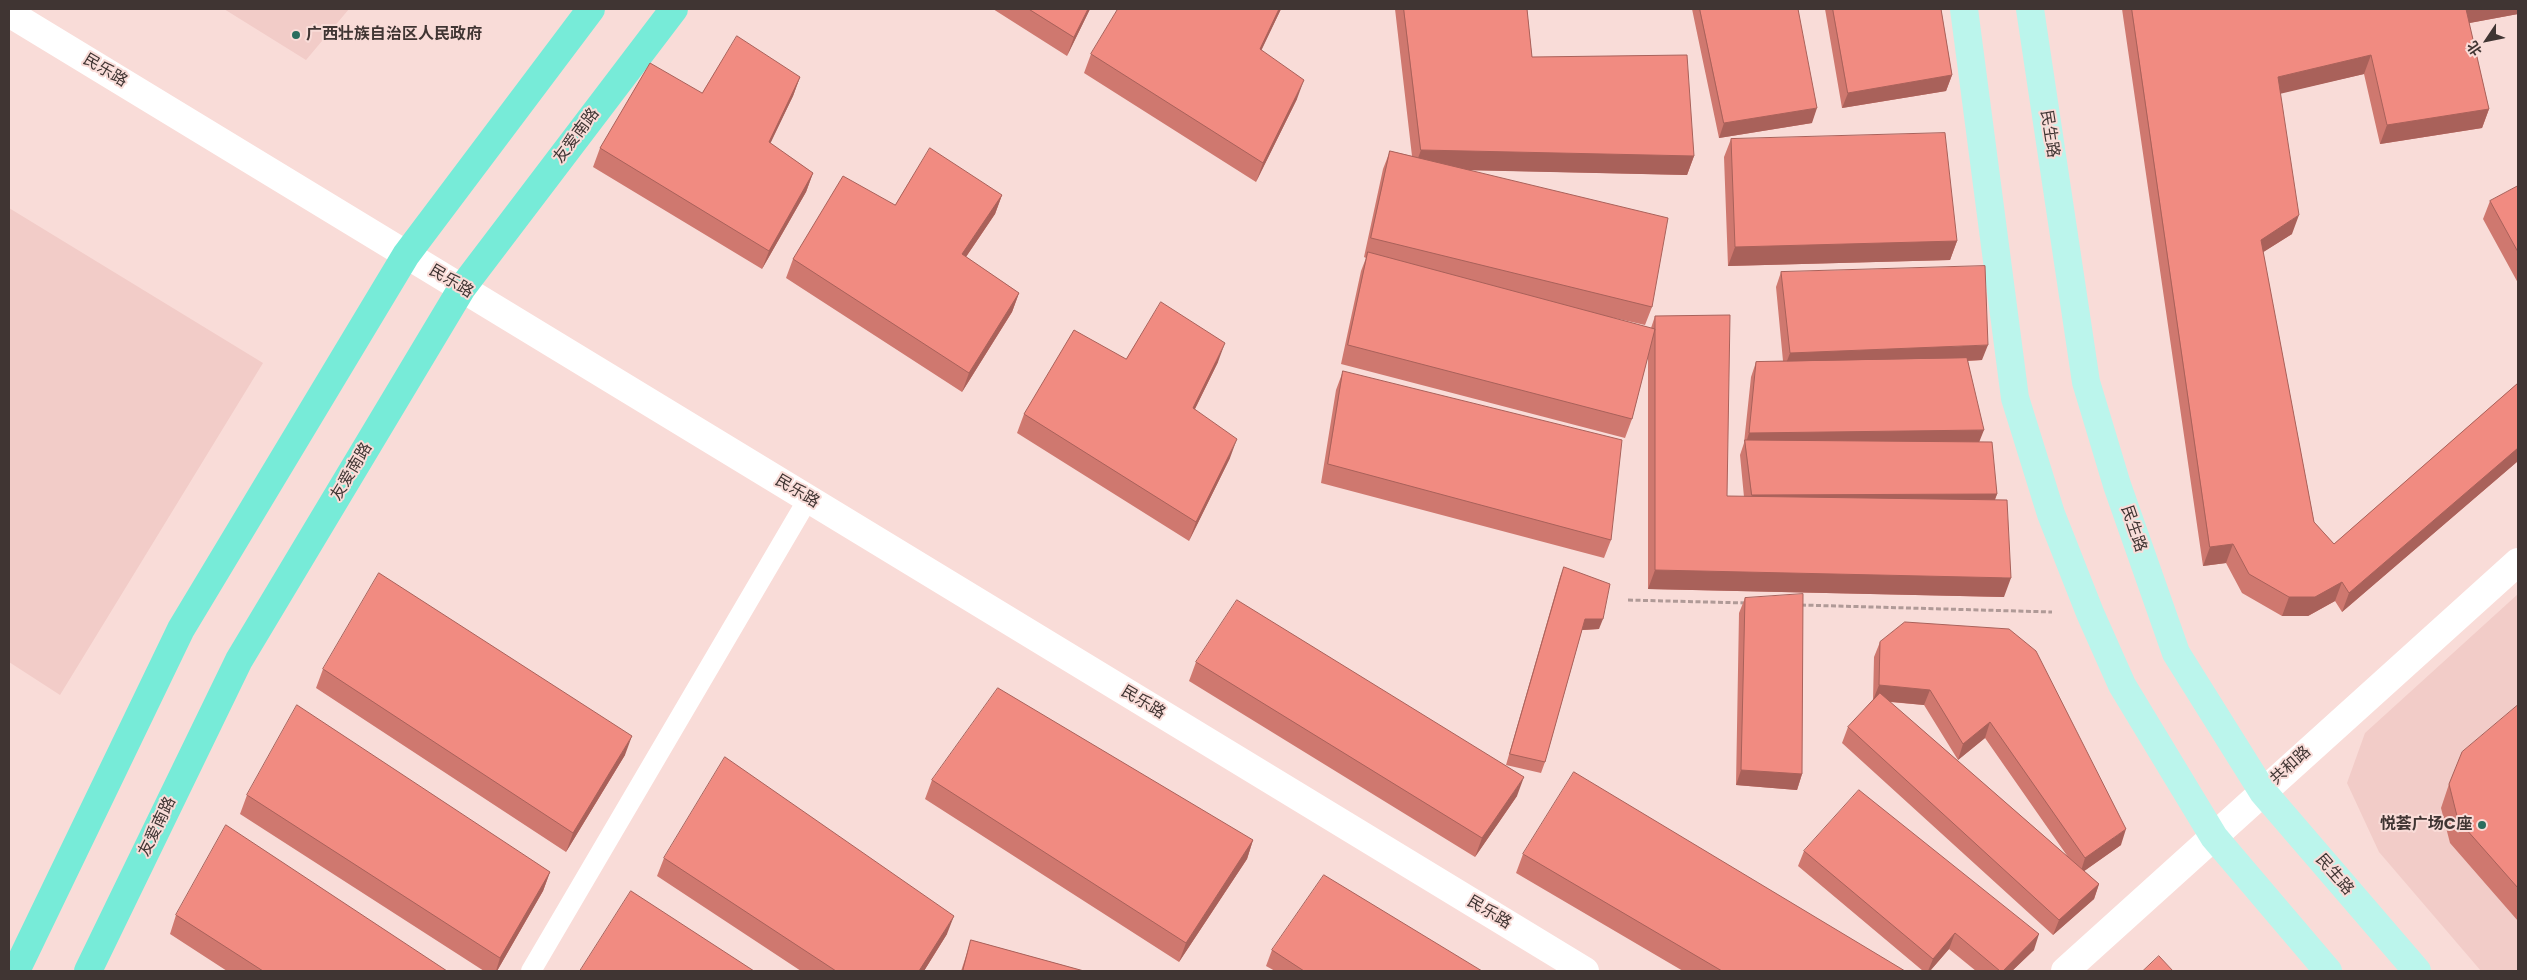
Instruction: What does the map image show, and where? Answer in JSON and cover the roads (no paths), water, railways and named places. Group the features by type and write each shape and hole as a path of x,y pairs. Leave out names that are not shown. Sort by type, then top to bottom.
{"main road":[{"path":"16,971 181,630 406,255 591,9"},
{"name":"友爱南路","path":"88,971 239,660 462,288 674,9"},
{"path":"1964,9 2016,398 2051,514 2090,613 2122,685 2214,837 2328,971"},
{"name":"民生路","path":"2030,9 2086,382 2118,485 2176,653 2263,792 2417,971"}],"street":[{"name":"民乐路","path":"9,13 1585,971"},
{"name":"共和路","path":"2065,971 2518,562"}],"lane":[{"path":"531,971 808,499"}],"place":[{"name":"广西壮族自治区人民政府","path":"296,35"},
{"name":"悦荟广场C座","path":"2482,825"}]}
